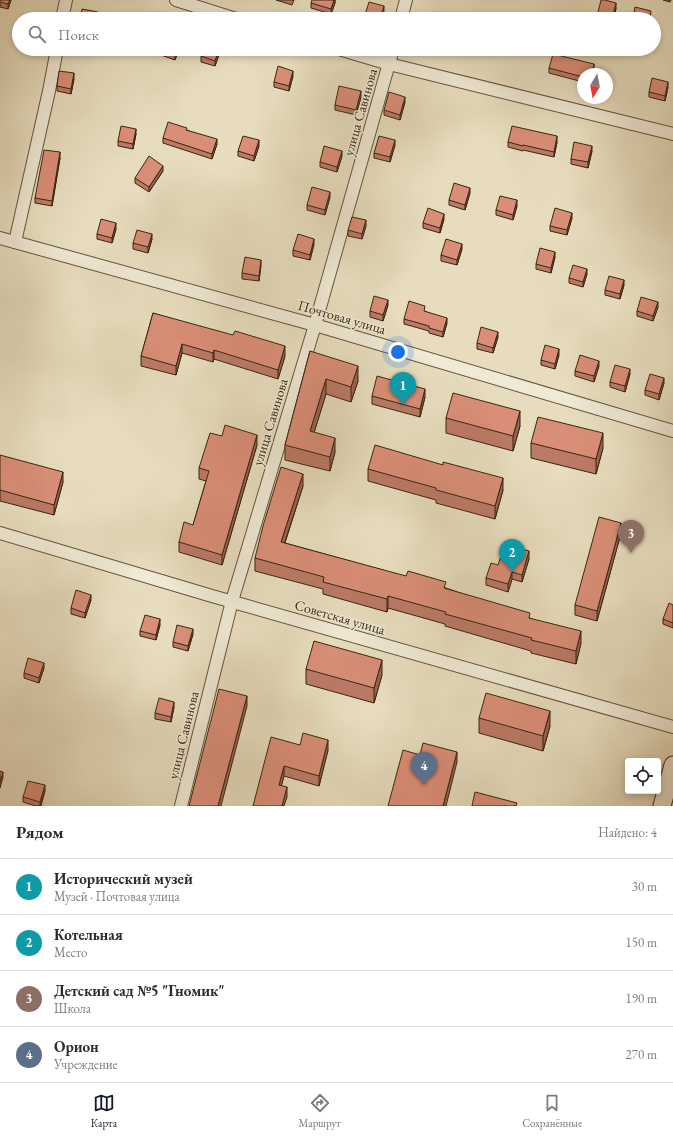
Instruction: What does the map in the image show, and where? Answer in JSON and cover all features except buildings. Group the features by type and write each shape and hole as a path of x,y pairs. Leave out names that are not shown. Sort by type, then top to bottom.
{"street":[{"path":"63,12 66,0"},
{"path":"176,0 214,12"},
{"path":"403,12 406,0"},
{"path":"15,242 47,98 55,56"},
{"path":"362,56 389,64 673,134"},
{"name":"улица Савинова","path":"181,806 232,601 315,325 391,56"},
{"name":"Почтовая улица","path":"0,238 315,325 673,431"},
{"name":"Советская улица","path":"0,533 673,727"},
{"path":"662,806 673,765"}],"place":[{"name":"Исторический музей","path":"403,405"},
{"name":"Детский сад №5 \"Гномик\"","path":"631,553"},
{"name":"Котельная","path":"512,572"},
{"name":"Орион","path":"424,785"}]}
